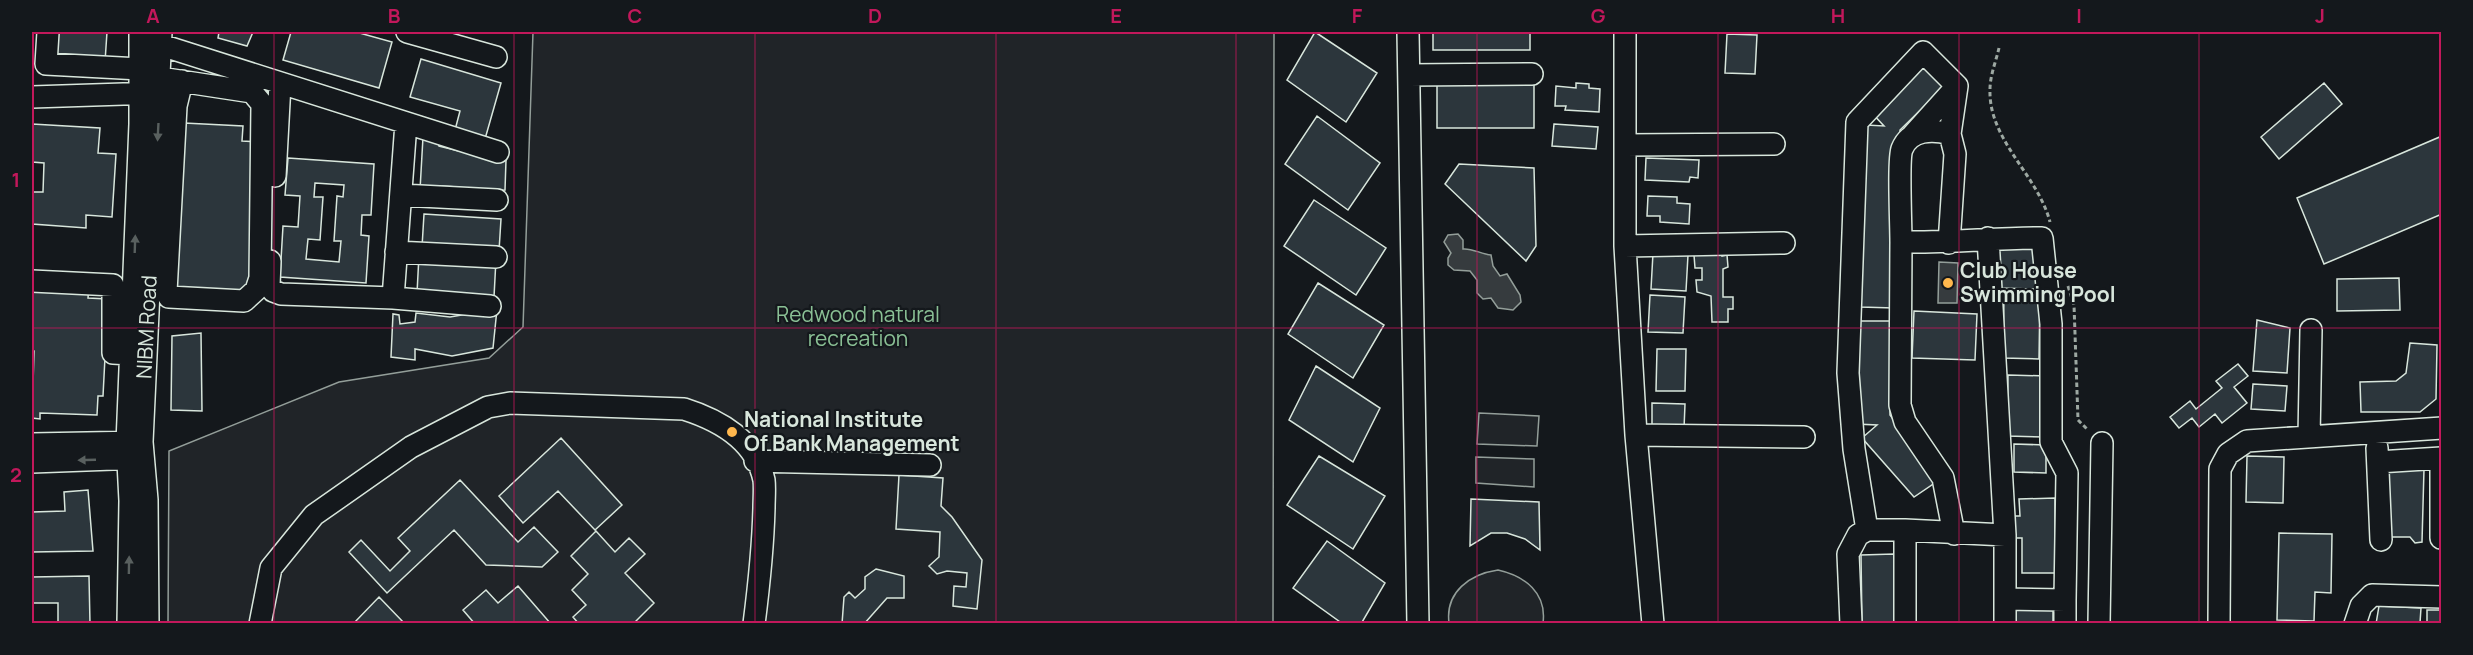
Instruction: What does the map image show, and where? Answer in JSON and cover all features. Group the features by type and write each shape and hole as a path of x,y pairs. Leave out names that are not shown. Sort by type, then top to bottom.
{"street":[{"path":"48,32 46,64 140,69"},
{"name":"NIBM Road","path":"128,624 153,88 140,69 140,32"},
{"path":"407,32 496,57"},
{"path":"1408,32 1418,624"},
{"path":"1625,32 1625,246 1636,435 1653,624"},
{"path":"161,38 280,84 498,152"},
{"name":"NIBM Road","path":"148,624 147,500 135,450 130,354 153,88 161,38"},
{"path":"1867,530 1854,449 1848,373 1857,122 1923,52 1957,86"},
{"path":"1409,75 1532,74"},
{"path":"32,97 153,88 182,81 252,92 262,104 260,278 256,290 244,301 169,297 166,292 176,106 182,81"},
{"path":"280,84 269,285 273,291 292,296 393,298 490,306"},
{"path":"1949,243 1955,154 1950,134 1957,86"},
{"path":"1954,534 1943,478 1905,422 1900,405 1901,150 1957,86"},
{"path":"393,298 406,123"},
{"path":"1910,138 1936,129 1950,134"},
{"path":"1625,145 1774,144"},
{"path":"401,195 497,200"},
{"path":"1901,242 1949,243 1988,238 2042,238 2051,324 2052,442 2067,473 2065,624"},
{"path":"1988,238 2005,535 2005,624"},
{"path":"1625,246 1784,243"},
{"path":"396,252 496,257"},
{"path":"32,281 113,285 113,353 130,354"},
{"path":"2309,437 2311,330"},
{"path":"260,624 271,568 314,515 411,447 488,407 510,403 684,410 710,417 736,434 755,461 764,480 763,550 754,624"},
{"path":"2219,624 2220,469 2228,454 2247,441 2442,428"},
{"path":"2376,432 2381,540"},
{"path":"1636,435 1804,437"},
{"path":"2099,624 2102,443"},
{"path":"32,444 135,450"},
{"path":"32,462 135,450"},
{"path":"2378,462 2440,458 2441,538"},
{"path":"755,461 930,465"},
{"path":"1851,624 1848,554 1858,535 1867,530 2005,535"},
{"path":"1905,530 1905,624"},
{"path":"2005,599 2100,592"},
{"path":"2355,624 2361,606 2372,595 2442,597"}],"green space":[{"name":"Redwood natural recreation","path":"533,32 1274,32 1273,623 168,624 169,451 339,382 489,358 523,327"},
{"path":"1479,413 1539,416 1537,446 1477,444"},
{"path":"1476,457 1534,459 1534,487 1476,483"},
{"path":"1498,570 1525,581 1538,595 1543,612 1543,623 1449,623 1451,602 1462,586 1478,576"}],"shaded area":[{"path":"1458,234 1463,240 1463,249 1491,255 1493,266 1500,276 1507,274 1520,295 1521,302 1513,310 1498,308 1491,298 1483,299 1477,293 1477,280 1470,271 1454,270 1448,265 1451,253 1444,242 1448,235"},
{"name":"Club House Swimming Pool","path":"1939,262 1958,263 1957,303 1938,303"}],"building":[{"path":"55,32 107,32 105,62 54,59"},
{"path":"219,32 253,32 247,46 218,38"},
{"path":"291,32 356,32 392,42 379,88 283,60"},
{"path":"1315,32 1377,73 1346,122 1287,80"},
{"path":"1433,32 1530,32 1530,50 1433,50"},
{"path":"1727,34 1757,35 1755,74 1725,73"},
{"path":"1925,57 1949,82 1900,130 1894,308 1860,307 1866,125 1884,126 1870,111"},
{"path":"421,59 501,83 485,139 455,130 460,111 410,97"},
{"path":"1437,80 1534,80 1534,128 1437,128"},
{"path":"1576,83 1589,84 1589,88 1600,89 1599,112 1565,110 1566,106 1555,106 1556,86 1576,88"},
{"path":"2324,83 2342,104 2279,159 2261,137"},
{"path":"1317,116 1380,163 1348,210 1285,164"},
{"path":"184,123 243,126 242,141 260,142 251,292 174,287"},
{"path":"32,124 100,128 98,153 116,154 112,217 86,215 86,228 32,224 32,192 43,192 44,163 32,162"},
{"path":"1554,124 1598,127 1596,149 1552,146"},
{"path":"2442,136 2442,214 2324,264 2297,198"},
{"path":"423,137 436,137 439,146 459,151 458,144 506,160 505,190 457,192 457,187 442,186 441,191 420,190"},
{"path":"288,158 374,164 371,215 362,215 361,235 369,236 366,283 280,277 283,226 298,227 300,196 285,195","holes":["315,183 344,185 343,197 337,196 334,241 341,241 339,262 306,259 308,239 320,240 323,197 314,197"]},
{"path":"1646,158 1699,160 1698,178 1690,177 1689,182 1645,180"},
{"path":"1459,164 1534,168 1536,246 1526,261 1445,184"},
{"path":"1648,196 1677,197 1677,203 1690,204 1689,224 1660,222 1660,216 1647,216"},
{"path":"1314,200 1386,248 1356,295 1284,246"},
{"path":"424,214 501,219 499,251 422,247"},
{"path":"1998,240 2038,241 2037,289 1997,288"},
{"path":"1721,248 1722,256 1727,255 1728,267 1723,269 1723,297 1733,297 1733,309 1728,309 1728,322 1712,322 1711,296 1697,292 1696,280 1702,280 1702,268 1695,268 1694,255"},
{"path":"1653,253 1688,255 1686,291 1651,289"},
{"path":"419,255 496,259 494,297 417,293"},
{"path":"2399,278 2400,310 2337,311 2337,279"},
{"path":"32,283 89,286 88,298 108,299 103,396 98,396 97,415 40,413 40,419 32,418 34,351 32,350"},
{"path":"1318,283 1384,325 1353,378 1288,334"},
{"path":"1650,295 1685,297 1683,333 1648,332"},
{"path":"2004,295 2040,295 2039,359 2003,358"},
{"path":"497,309 493,348 452,356 415,349 415,360 391,357 393,314 399,315 400,324 415,322 416,313 450,317"},
{"path":"1914,311 1977,314 1975,360 1912,358"},
{"path":"2257,320 2290,328 2287,373 2253,371"},
{"path":"1856,321 1891,321 1890,415 1939,480 1914,497 1862,438 1877,425 1855,424"},
{"path":"201,333 202,411 171,410 172,336"},
{"path":"2410,343 2437,345 2436,399 2420,412 2361,412 2360,382 2396,381 2406,373"},
{"path":"1657,349 1686,349 1685,391 1656,391"},
{"path":"2238,364 2248,376 2234,387 2247,403 2222,423 2215,414 2199,427 2192,418 2179,428 2170,417 2190,401 2196,409 2222,388 2216,381"},
{"path":"1316,366 1380,408 1353,462 1289,420"},
{"path":"2008,375 2047,376 2046,437 2007,436"},
{"path":"2253,384 2287,386 2285,411 2251,409"},
{"path":"1652,403 1685,404 1684,429 1652,428"},
{"path":"561,438 622,505 595,530 558,491 523,523 499,496"},
{"path":"2014,444 2046,445 2046,473 2014,472"},
{"path":"1319,456 1385,496 1353,549 1287,505"},
{"path":"2247,456 2284,457 2283,503 2246,502"},
{"path":"2424,469 2422,542 2415,543 2410,537 2385,537 2382,470"},
{"path":"899,475 943,478 941,506 952,517 982,560 977,609 953,606 954,586 966,587 967,573 947,571 937,574 929,566 939,557 940,532 896,529"},
{"path":"460,480 518,542 534,527 558,552 542,567 486,565 454,530 387,593 349,552 361,540 390,571 410,551 398,538"},
{"path":"88,490 93,551 32,552 32,512 65,511 64,492"},
{"path":"2055,498 2055,573 2022,573 2022,538 2015,538 2015,516 2020,516 2019,499"},
{"path":"1471,499 1539,502 1540,550 1525,539 1507,533 1491,533 1470,546"},
{"path":"596,531 615,552 629,538 645,554 625,573 654,603 633,624 579,624 573,617 586,605 572,590 588,574 571,556"},
{"path":"2279,533 2332,534 2331,593 2315,592 2314,621 2277,620"},
{"path":"1327,541 1385,583 1361,624 1343,624 1293,588"},
{"path":"1894,554 1895,624 1862,624 1861,555"},
{"path":"876,569 904,576 904,598 887,598 864,624 842,624 844,597 849,592 855,598 865,589 865,577"},
{"path":"89,576 90,624 58,624 58,603 32,603 32,577"},
{"path":"518,586 551,624 475,624 463,610 486,590 498,603"},
{"path":"379,597 405,624 353,624"},
{"path":"2379,606 2421,608 2420,623 2427,623 2427,610 2442,610 2442,624 2376,624"},
{"path":"2016,610 2053,610 2053,624 2016,624"}],"place":[{"name":"Club House Swimming Pool","path":"1948,283"},
{"name":"National Institute Of Bank Management","path":"732,432"}]}
